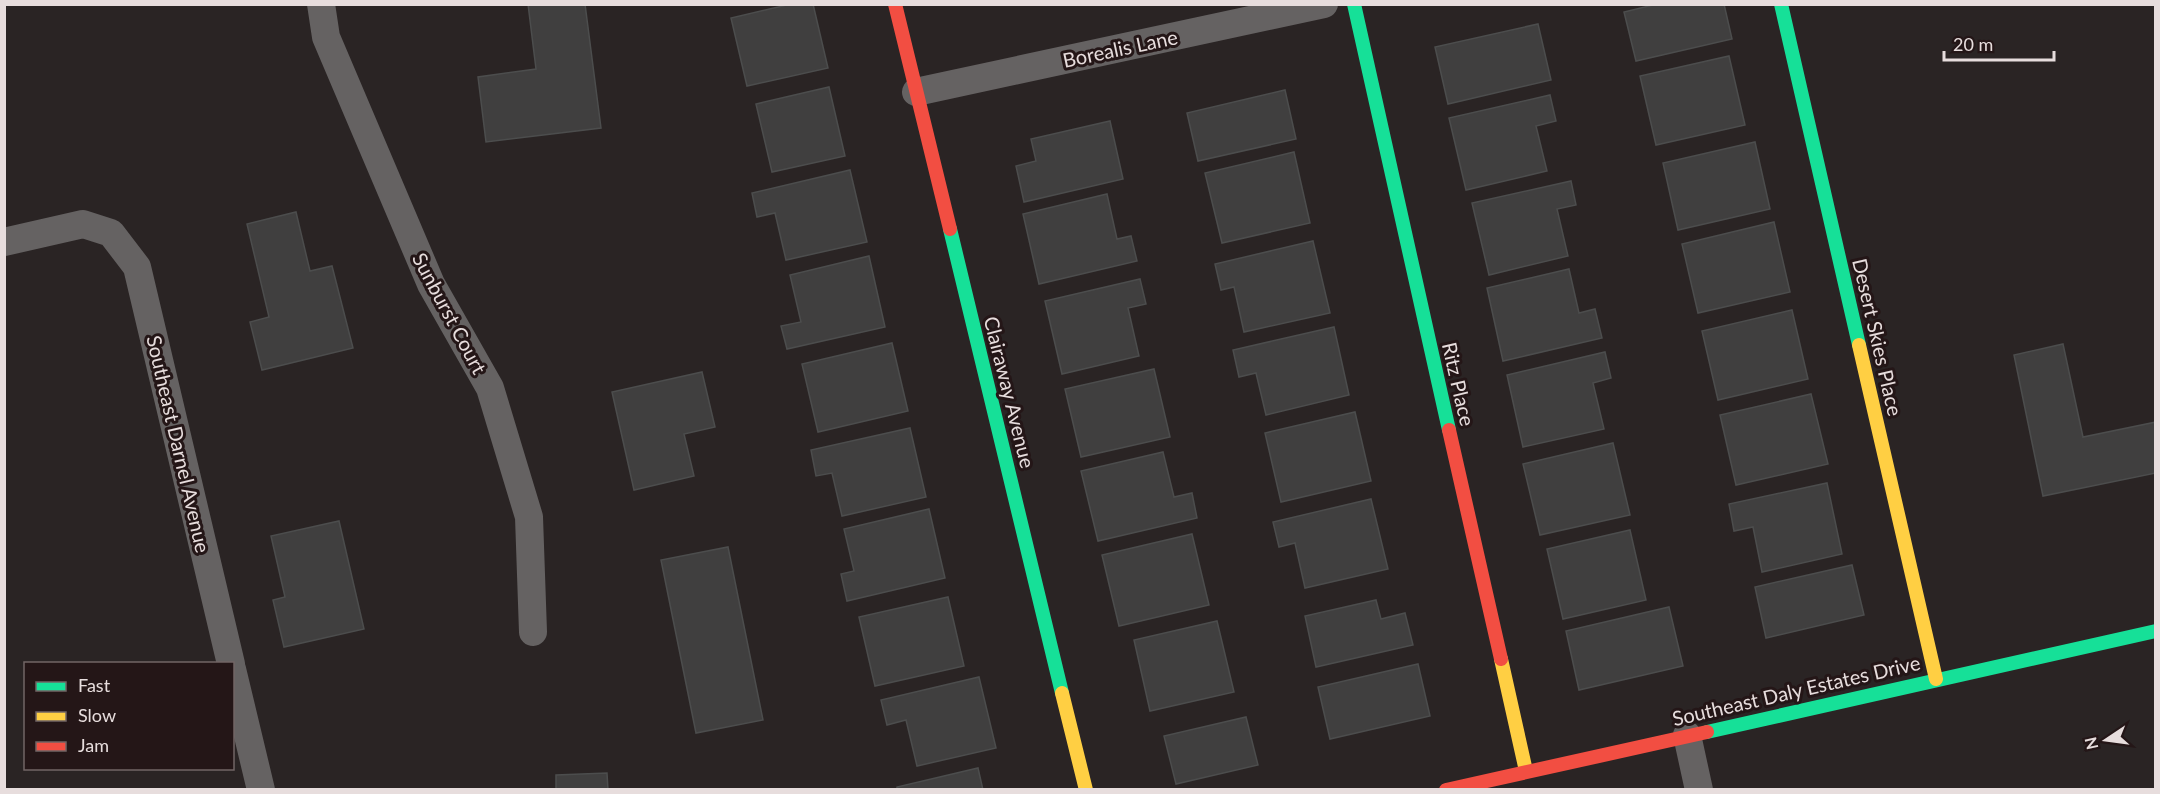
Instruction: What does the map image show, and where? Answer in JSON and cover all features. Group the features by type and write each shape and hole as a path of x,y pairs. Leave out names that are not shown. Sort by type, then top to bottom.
{"street":[{"name":"Sunburst Court","path":"321,4 326,37 431,284 490,388 529,517 533,632"},
{"name":"Clairaway Avenue","path":"895,4 1086,789"},
{"name":"Borealis Lane","path":"916,92 1324,4"},
{"name":"Ritz Place","path":"1354,4 1526,771"},
{"name":"Desert Skies Place","path":"1781,4 1936,679"},
{"name":"Southeast Darnel Avenue","path":"4,242 83,224 111,233 137,267 231,662"},
{"name":"Southeast Daly Estates Drive","path":"1446,789 2156,631"},
{"path":"234,677 261,789"},
{"path":"1687,735 1699,789"}],"building":[{"path":"528,4 585,4 601,128 486,142 478,77 536,69"},
{"path":"791,4 813,4 828,68 747,86 731,18"},
{"path":"1657,4 1724,4 1732,39 1636,61 1624,12"},
{"path":"1538,24 1551,80 1448,104 1435,47"},
{"path":"1729,56 1745,125 1656,145 1640,76"},
{"path":"829,87 845,156 772,172 756,104"},
{"path":"1285,90 1296,139 1198,161 1187,113"},
{"path":"1550,95 1556,121 1536,126 1547,171 1466,190 1449,118"},
{"path":"1110,121 1123,179 1024,202 1016,166 1036,161 1031,139"},
{"path":"1755,142 1770,209 1678,230 1663,163"},
{"path":"1294,152 1310,223 1222,243 1205,173"},
{"path":"850,170 867,242 786,260 775,213 757,217 752,193"},
{"path":"1571,181 1576,205 1557,209 1568,256 1489,275 1472,203"},
{"path":"1107,194 1117,239 1131,236 1137,261 1039,284 1023,214"},
{"path":"296,212 310,271 332,266 353,348 262,370 250,322 269,317 247,224"},
{"path":"1774,222 1790,292 1698,313 1682,244"},
{"path":"1313,241 1330,313 1244,332 1234,287 1221,290 1215,264"},
{"path":"869,256 885,327 787,349 781,326 801,322 790,275"},
{"path":"1569,269 1579,313 1595,309 1602,338 1503,361 1487,288"},
{"path":"1140,279 1146,304 1128,308 1139,356 1062,374 1045,301"},
{"path":"1792,310 1808,379 1718,400 1702,331"},
{"path":"1334,327 1349,395 1266,415 1256,373 1239,377 1233,350"},
{"path":"892,343 908,411 818,432 802,364"},
{"path":"2063,344 2083,437 2156,422 2156,473 2043,496 2014,355"},
{"path":"1605,352 1611,378 1593,383 1604,429 1523,447 1507,375"},
{"path":"1154,369 1170,437 1081,457 1065,389"},
{"path":"702,372 715,427 684,434 694,476 634,490 612,392"},
{"path":"1811,394 1828,464 1736,485 1720,415"},
{"path":"1355,412 1371,481 1281,502 1265,433"},
{"path":"910,428 926,497 842,516 832,473 816,476 811,450"},
{"path":"1613,443 1630,515 1540,535 1523,464"},
{"path":"1163,452 1174,497 1192,493 1197,518 1098,541 1081,471"},
{"path":"1827,483 1842,554 1762,572 1753,527 1734,531 1729,504"},
{"path":"1371,499 1388,569 1305,588 1295,543 1279,547 1273,522"},
{"path":"929,509 945,578 847,601 841,574 854,571 844,529"},
{"path":"339,521 364,629 284,647 273,600 285,597 271,536"},
{"path":"1630,530 1646,600 1563,619 1547,549"},
{"path":"1192,534 1209,605 1119,626 1102,555"},
{"path":"728,547 763,720 696,733 661,560"},
{"path":"1852,565 1864,615 1766,638 1755,587"},
{"path":"948,597 964,666 875,686 859,617"},
{"path":"1376,600 1381,619 1405,613 1413,645 1316,667 1305,616"},
{"path":"1669,607 1683,666 1579,690 1566,631"},
{"path":"1217,621 1234,692 1150,711 1134,640"},
{"path":"1418,664 1430,716 1330,739 1318,687"},
{"path":"979,677 996,748 917,766 906,720 887,725 881,700"},
{"path":"1246,717 1258,765 1176,784 1164,736"},
{"path":"978,768 983,790 897,790 897,787"},
{"path":"607,773 608,790 556,790 556,775"}],"traffic: fast":[{"path":"1354,4 1449,430"},
{"path":"1781,4 1859,345"},
{"path":"950,229 1062,693"},
{"path":"1707,732 2156,631"}],"traffic: slow":[{"path":"1859,345 1936,679"},
{"path":"1501,659 1526,771"},
{"path":"1062,693 1086,790"}],"traffic: jam":[{"path":"895,4 950,229"},
{"path":"1449,430 1501,659"},
{"path":"1446,790 1707,732"}]}
